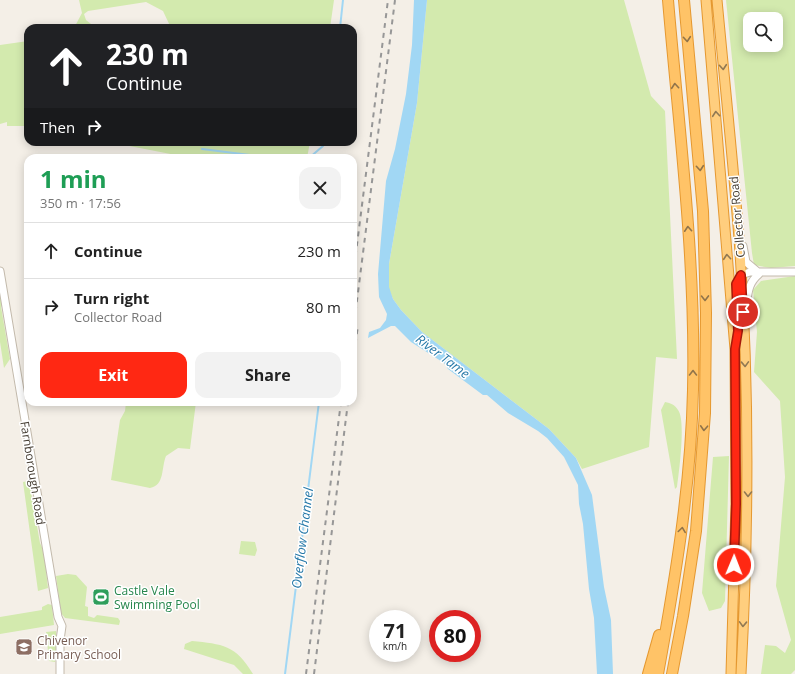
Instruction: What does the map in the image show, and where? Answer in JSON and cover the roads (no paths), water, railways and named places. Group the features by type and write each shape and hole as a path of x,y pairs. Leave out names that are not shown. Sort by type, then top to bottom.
{"highway":[{"path":"658,674 677,569 688,481 693,391 693,300 668,0"},
{"path":"672,674 683,616 696,531 705,414 704,211 684,0"},
{"name":"Collector Road","path":"706,0 735,349 736,504 731,674"},
{"name":"Collector Road","path":"717,0 738,226 744,324 748,496 741,674"},
{"path":"735,349 738,331 736,284 741,275"},
{"path":"648,674 677,569"}],"street":[{"path":"738,226 746,262 759,274"},
{"name":"Farnborough Road","path":"0,271 40,516 58,617 62,626 60,640 60,674"},
{"path":"741,275 750,272 759,274 795,272"},
{"path":"744,324 749,286 751,280 759,274"}],"water":[{"name":"River Tame","path":"414,0 427,0 417,103 389,264 389,287 393,299 401,310 422,332 549,429 576,458 592,495 604,587 611,620 613,674 597,674 594,618 589,589 578,485 564,457 547,438 538,431 508,413 487,395 483,395 448,369 444,363 411,342 395,326 391,326 368,338 369,332 380,328 386,320 387,314 379,297 378,274 386,181 395,149 406,94 412,45"}],"waterway":[{"path":"340,24 343,0"},
{"path":"314,154 323,146"},
{"path":"202,149 242,154"},
{"name":"Overflow Channel","path":"285,674 318,406"}],"railway":[{"path":"357,244 388,0"},
{"path":"357,300 395,0"},
{"path":"357,333 358,325"},
{"path":"306,674 340,406"},
{"path":"314,674 348,406"}],"place":[{"name":"Castle Vale Swimming Pool","path":"101,597"},
{"name":"Chivenor Primary School","path":"24,647"}]}
